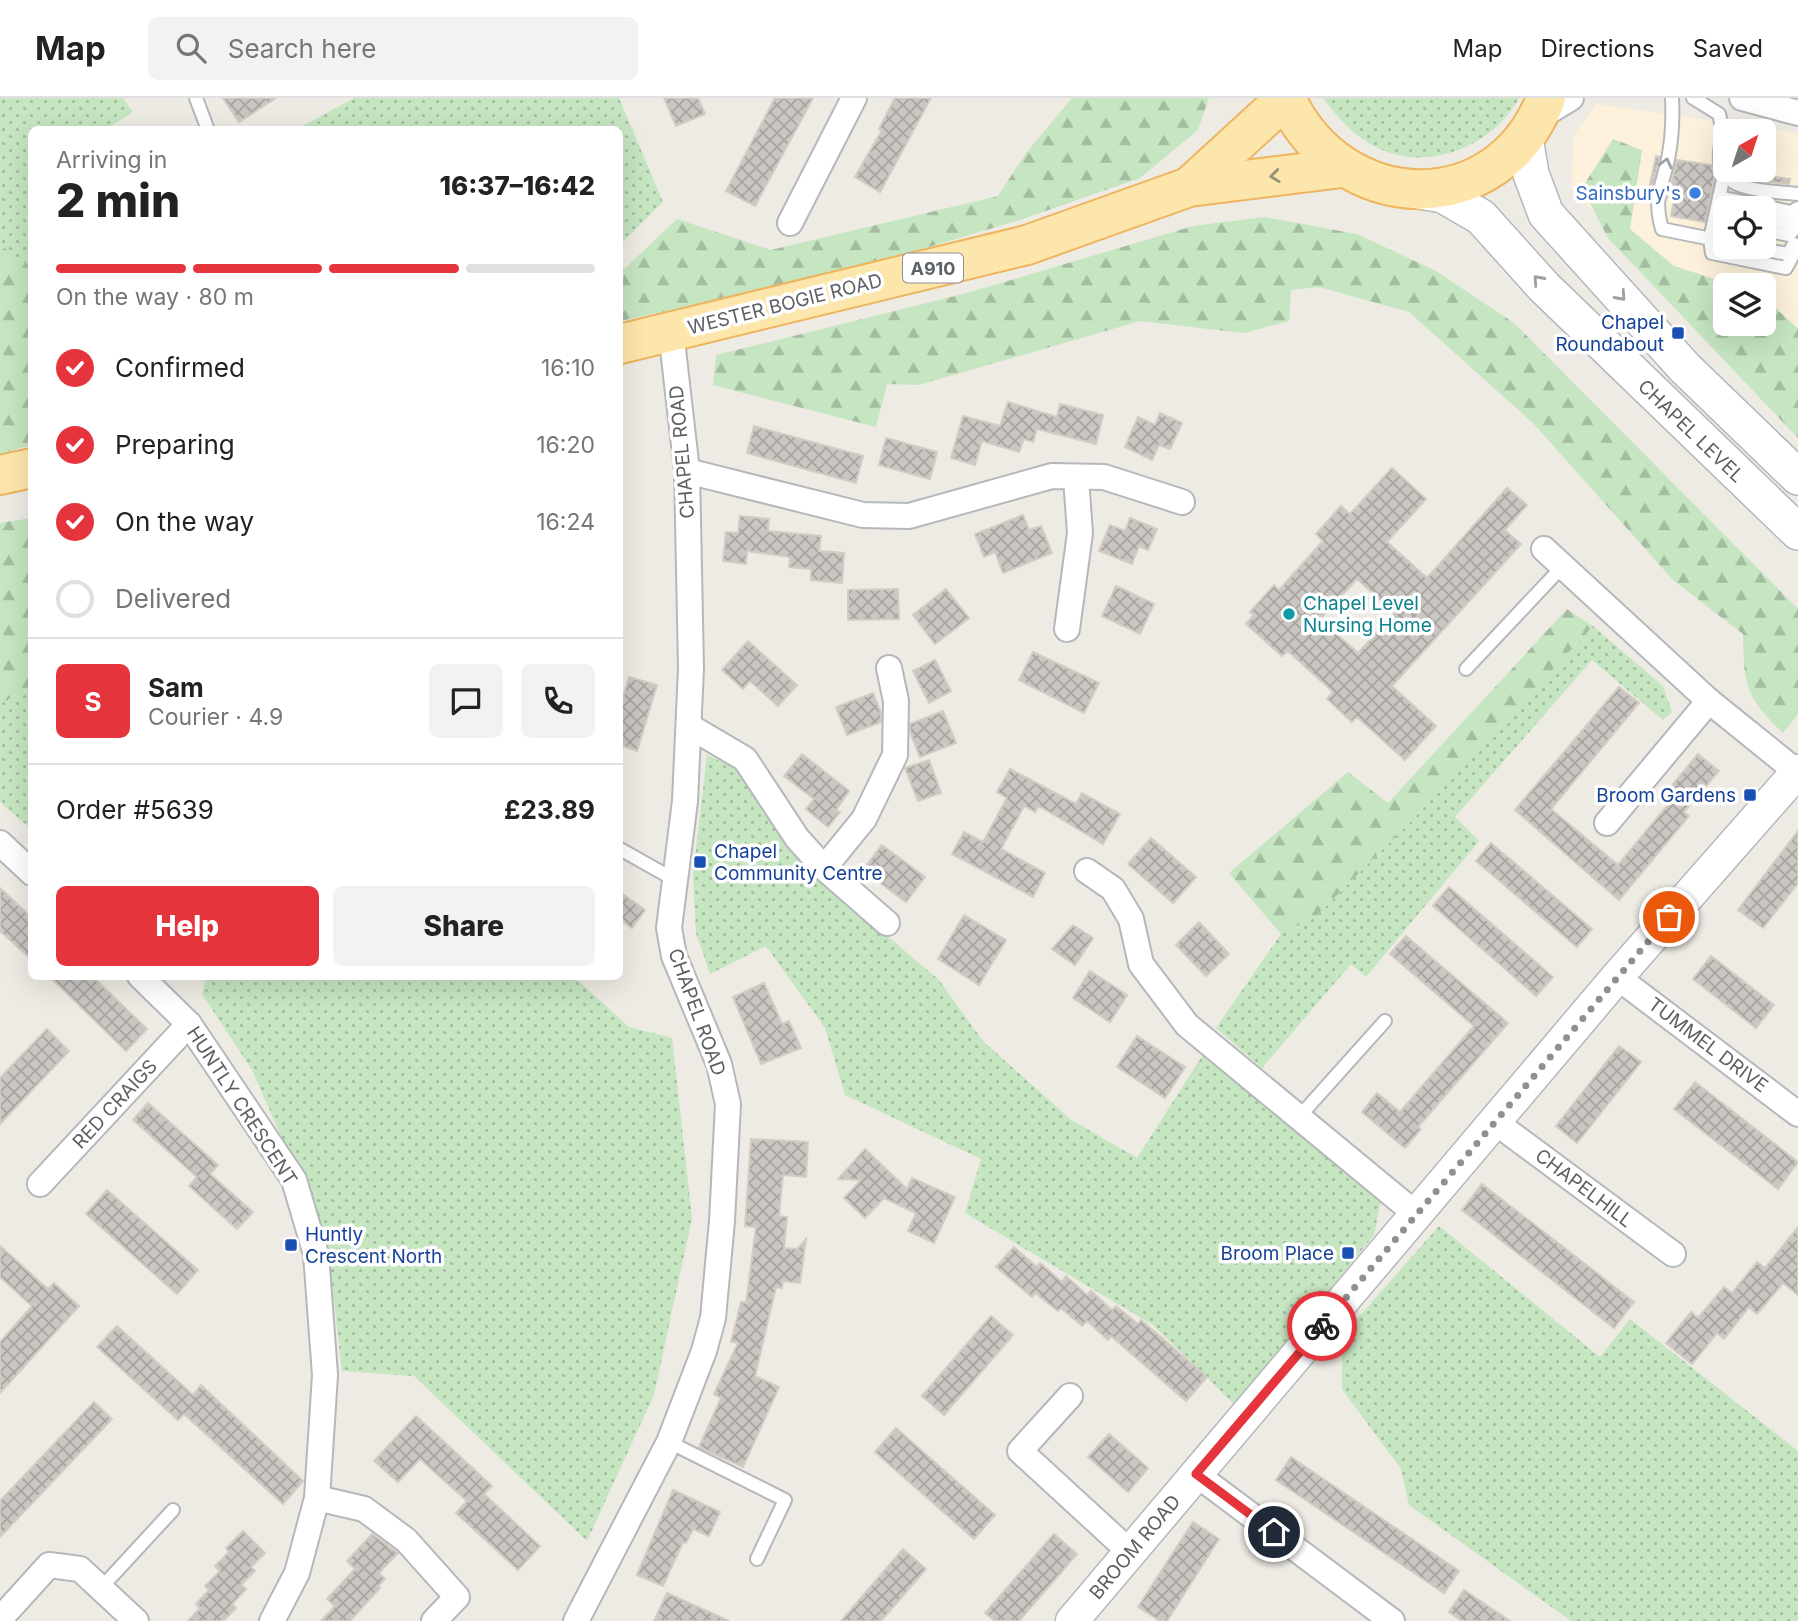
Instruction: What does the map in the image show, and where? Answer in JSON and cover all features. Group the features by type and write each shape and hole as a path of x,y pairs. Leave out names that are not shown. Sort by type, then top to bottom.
{"main road":[{"name":"A910","path":"1286,98 1308,138 1342,168 1365,180 1390,187 1420,190 1450,186 1478,175 1503,159 1536,118"},
{"name":"WESTER BOGIE ROAD","path":"1189,187 1286,98"},
{"path":"1536,118 1531,174 1546,214 1685,369 1798,477"},
{"name":"WESTER BOGIE ROAD","path":"623,343 1027,245 1189,187 1342,168"},
{"name":"CHAPEL LEVEL","path":"1390,187 1444,195 1481,217 1553,297 1798,532"},
{"path":"0,475 28,469"}],"street":[{"path":"790,223 854,98"},
{"path":"1536,118 1571,98"},
{"path":"1742,98 1790,108"},
{"name":"CHAPEL ROAD","path":"576,1621 669,1442 704,1351 713,1318 722,1221 727,1104 719,1064 674,956 669,928 685,801 690,726 687,471 671,332"},
{"path":"687,471 863,515 909,516 1052,475 1104,477 1182,502"},
{"path":"1067,629 1080,533 1076,478"},
{"path":"1544,549 1709,701 1798,771"},
{"path":"824,868 864,819 895,755 896,701 889,668"},
{"path":"1607,822 1709,701"},
{"path":"690,726 745,759 797,838 824,868 887,923"},
{"name":"BROOM ROAD","path":"1072,1621 1617,976 1798,771"},
{"path":"1,845 28,869"},
{"path":"1087,872 1113,889 1131,919 1141,964 1187,1025 1416,1214"},
{"name":"TUMMEL DRIVE","path":"1617,976 1798,1114"},
{"name":"HUNTLY CRESCENT","path":"144,980 189,1024 294,1180 316,1254 326,1375 317,1498 297,1573 272,1621"},
{"name":"RED CRAIGS","path":"40,1184 189,1024"},
{"name":"CHAPELHILL","path":"1494,1122 1673,1254"},
{"path":"1070,1396 1020,1451 1130,1552"},
{"path":"1196,1474 1392,1621"},
{"path":"317,1498 364,1509 406,1540 457,1597 434,1621"},
{"path":"0,1619 49,1565 80,1569 136,1621"}],"lane":[{"path":"197,98 207,126"},
{"path":"1672,98 1668,158 1656,208 1662,229 1713,240"},
{"path":"1693,98 1718,114 1720,119"},
{"path":"1731,182 1798,194"},
{"path":"1776,212 1791,212 1798,208"},
{"path":"1776,220 1790,223 1798,216"},
{"path":"1776,232 1789,235 1798,225"},
{"path":"1713,231 1710,239 1712,253 1786,268 1798,246"},
{"path":"1776,252 1788,254 1798,238"},
{"path":"1466,669 1562,567"},
{"path":"623,851 675,880"},
{"path":"1299,1118 1385,1021"},
{"path":"669,1442 785,1500 757,1559"},
{"path":"101,1588 173,1510"}],"shaded area":[{"path":"1596,104 1713,121 1713,182 1776,182 1776,130 1798,133 1798,428 1571,188 1574,135"}],"green space":[{"path":"0,98 123,98 133,112 112,126 28,126 28,266 0,245"},
{"path":"354,98 619,98 663,202 623,242 623,126 303,126"},
{"path":"1072,98 1209,98 1198,130 1140,178 1020,220 825,278 623,320 623,270 677,219 771,250 998,196 1026,153"},
{"path":"1323,98 1519,98 1493,130 1475,142 1456,151 1415,157 1394,154 1366,141 1346,125"},
{"path":"1613,139 1642,150 1630,229 1674,266 1713,278 1713,336 1776,336 1776,308 1798,329 1798,438 1608,238 1582,188"},
{"path":"1265,217 1357,234 1436,271 1514,323 1798,609 1798,714 1783,733 1761,709 1749,689 1744,666 1743,634 1673,580 1534,424 1409,312 1319,287 1291,290 1289,321 1244,333 1140,321 919,385 887,384 876,427 713,385 716,355 967,293 1193,226"},
{"path":"0,245 28,265 28,446 0,454"},
{"path":"28,518 28,689 0,704 0,523"},
{"path":"1567,609 1593,626 1415,817 1315,917 1281,934 1229,873 1348,772 1388,803"},
{"path":"1593,626 1663,686 1672,712 1663,720 1592,660 1455,817 1479,841 1366,977 1351,964 1262,1068 1216,1028 1281,934 1315,917 1415,817"},
{"path":"28,689 28,826 0,802 0,704"},
{"path":"707,755 740,770 804,865 939,980 983,1041 1070,1119 1137,1158 1204,1053 1381,1200 1374,1235 1236,1406 1153,1325 965,1213 981,1159 845,1095 825,1028 766,946 710,974 696,933 693,875"},
{"path":"205,980 577,980 629,1027 672,1038 692,1218 654,1395 587,1541 414,1376 342,1371 327,1241 252,1070 202,994"},
{"path":"1439,1226 1600,1357 1630,1319 1798,1451 1798,1621 1571,1621 1409,1505 1401,1469 1342,1389 1342,1336"}],"building":[{"path":"223,98 276,98 239,122"},
{"path":"664,98 698,98 705,114 676,126"},
{"path":"775,98 813,98 755,206 726,191"},
{"path":"895,98 931,98 880,192 855,177 882,130 879,129"},
{"path":"1656,156 1660,157 1648,194"},
{"name":"Sainsbury's","path":"1677,160 1711,165 1714,182 1705,222 1671,216 1674,199 1668,198"},
{"path":"1776,177 1790,179 1789,184 1772,182 1776,182"},
{"path":"1008,402 1057,417 1060,404 1103,415 1096,444 1037,429 1033,442 1024,439 1019,452 982,441 975,465 951,458 963,416 1000,426"},
{"path":"1160,413 1182,423 1170,449 1159,445 1152,460 1125,447 1138,417 1155,425"},
{"path":"754,426 863,456 856,483 747,453"},
{"path":"886,438 937,452 930,479 879,465"},
{"name":"Chapel Level Nursing Home","path":"1392,468 1426,499 1387,542 1427,578 1507,488 1527,505 1505,530 1521,544 1392,686 1436,726 1405,760 1357,717 1352,722 1327,699 1333,692 1288,651 1282,656 1246,624 1254,615 1250,612 1274,585 1279,590 1323,541 1316,534 1341,506 1350,514","holes":["1357,579 1395,613 1358,653 1320,619"]},
{"path":"1023,515 1029,530 1041,526 1052,553 1003,573 995,552 984,557 975,534"},
{"path":"740,516 769,519 768,531 821,536 819,551 844,553 842,583 811,580 811,569 789,567 790,557 747,551 746,564 723,561 726,532 738,533"},
{"path":"1130,518 1157,529 1148,550 1139,546 1132,564 1099,551 1110,525 1125,531"},
{"path":"1116,586 1154,604 1140,634 1102,616"},
{"path":"898,589 899,619 848,620 848,590"},
{"path":"946,589 969,618 935,644 913,615"},
{"path":"748,641 797,685 778,706 750,681 743,689 722,670"},
{"path":"1033,652 1099,683 1084,713 1019,680"},
{"path":"935,660 951,691 929,703 913,671"},
{"path":"629,677 657,685 637,751 623,746 623,697"},
{"path":"1619,687 1639,703 1551,809 1618,865 1671,801 1679,807 1664,795 1698,754 1719,771 1684,812 1689,816 1619,900 1515,810"},
{"path":"873,693 881,713 881,722 847,735 836,707"},
{"path":"943,711 956,743 920,757 910,732 910,724"},
{"path":"802,754 849,791 836,810 840,812 828,827 806,809 814,799 784,776"},
{"path":"929,760 941,793 918,801 905,768"},
{"path":"1010,769 1076,804 1082,793 1120,814 1103,844 1039,806 1035,812 1024,806 1001,849 1045,873 1033,897 952,854 964,832 983,842 1007,798 997,792"},
{"path":"1798,831 1798,883 1763,928 1738,910"},
{"path":"1151,838 1196,877 1173,903 1128,864"},
{"path":"1491,843 1592,929 1577,947 1476,861"},
{"path":"882,845 925,877 906,902 863,870"},
{"path":"1449,887 1553,977 1536,996 1433,906"},
{"path":"0,888 28,914 28,956 0,931"},
{"path":"623,894 645,910 632,928 623,921"},
{"path":"964,915 1006,940 979,985 938,959"},
{"path":"1199,922 1229,954 1206,976 1176,945"},
{"path":"1073,925 1093,938 1075,965 1052,949"},
{"path":"1406,936 1508,1023 1418,1127 1421,1129 1405,1148 1362,1112 1377,1093 1400,1112 1474,1026 1390,954"},
{"path":"1711,956 1774,1005 1756,1028 1693,979"},
{"path":"1090,971 1127,995 1110,1022 1073,998"},
{"path":"53,980 96,980 147,1029 126,1051"},
{"path":"764,983 782,1024 789,1021 801,1048 761,1064 733,997"},
{"path":"47,1029 69,1051 0,1124 0,1078"},
{"path":"1137,1036 1185,1067 1165,1098 1117,1067"},
{"path":"1619,1046 1641,1062 1577,1143 1556,1126"},
{"path":"1695,1082 1798,1162 1778,1189 1674,1109"},
{"path":"148,1103 218,1165 210,1174 253,1212 237,1229 189,1186 197,1177 133,1120"},
{"path":"751,1139 808,1142 806,1177 783,1175 779,1216 787,1217 784,1248 797,1249 806,1239 800,1283 783,1281 782,1288 776,1287 755,1376 779,1387 743,1467 699,1447 721,1398 714,1394 738,1343 731,1342 741,1302 746,1303 756,1227 745,1226"},
{"path":"865,1149 907,1189 912,1178 955,1197 934,1243 908,1231 916,1213 884,1198 865,1218 844,1198 861,1180 838,1179"},
{"path":"1482,1184 1634,1302 1614,1328 1462,1210"},
{"path":"107,1190 198,1270 177,1294 86,1214"},
{"path":"1798,1227 1798,1295 1783,1283 1757,1314 1749,1307 1724,1339 1717,1333 1692,1364 1666,1343 1691,1312 1698,1318 1724,1287 1732,1293 1757,1262 1765,1268"},
{"path":"0,1246 48,1289 54,1283 79,1306 0,1393 0,1342 32,1306 0,1277"},
{"path":"1014,1247 1037,1267 1040,1263 1062,1282 1066,1276 1087,1295 1091,1291 1112,1310 1116,1306 1138,1324 1141,1320 1207,1377 1186,1401 1111,1336 1108,1340 1087,1321 1082,1326 1061,1308 1058,1311 1035,1293 1032,1297 996,1267"},
{"path":"991,1316 1013,1335 944,1415 922,1396"},
{"path":"117,1326 193,1395 201,1385 303,1481 283,1504 184,1414 178,1420 97,1347"},
{"path":"94,1402 112,1419 0,1537 0,1501"},
{"path":"416,1416 492,1486 484,1494 540,1546 518,1570 456,1513 467,1501 420,1459 398,1482 374,1461"},
{"path":"896,1428 995,1515 974,1539 875,1452"},
{"path":"1109,1434 1148,1468 1128,1492 1088,1457"},
{"path":"1291,1457 1459,1571 1444,1593 1276,1480"},
{"path":"673,1490 720,1512 709,1536 693,1529 686,1543 683,1542 663,1586 637,1575"},
{"path":"1193,1522 1219,1539 1167,1621 1160,1621 1138,1607"},
{"path":"243,1531 265,1553 251,1567 255,1571 241,1585 246,1589 232,1604 236,1608 223,1621 188,1621 200,1608 196,1604 209,1590 205,1586 220,1571 215,1566 229,1552 226,1548"},
{"path":"372,1534 398,1553 379,1573 385,1579 378,1586 380,1588 350,1621 321,1621 335,1606 327,1599 355,1569 347,1561"},
{"path":"1054,1534 1077,1554 1019,1621 995,1621 985,1613"},
{"path":"903,1549 926,1569 881,1621 841,1621"},
{"path":"1464,1590 1510,1621 1462,1621 1449,1612"},
{"path":"667,1593 729,1621 654,1621"}],"way so far":[{"path":"1322,1326 1669,917"}],"place":[{"name":"Sainsbury's","path":"1695,193"},
{"name":"Chapel Roundabout","path":"1678,333"},
{"name":"Chapel Level Nursing Home","path":"1289,614"},
{"name":"Broom Gardens","path":"1750,795"},
{"name":"Chapel Community Centre","path":"700,862"},
{"name":"Huntly Crescent North","path":"291,1245"},
{"name":"Broom Place","path":"1348,1253"}],"route":[{"path":"1274,1532 1196,1474 1322,1326"}]}
